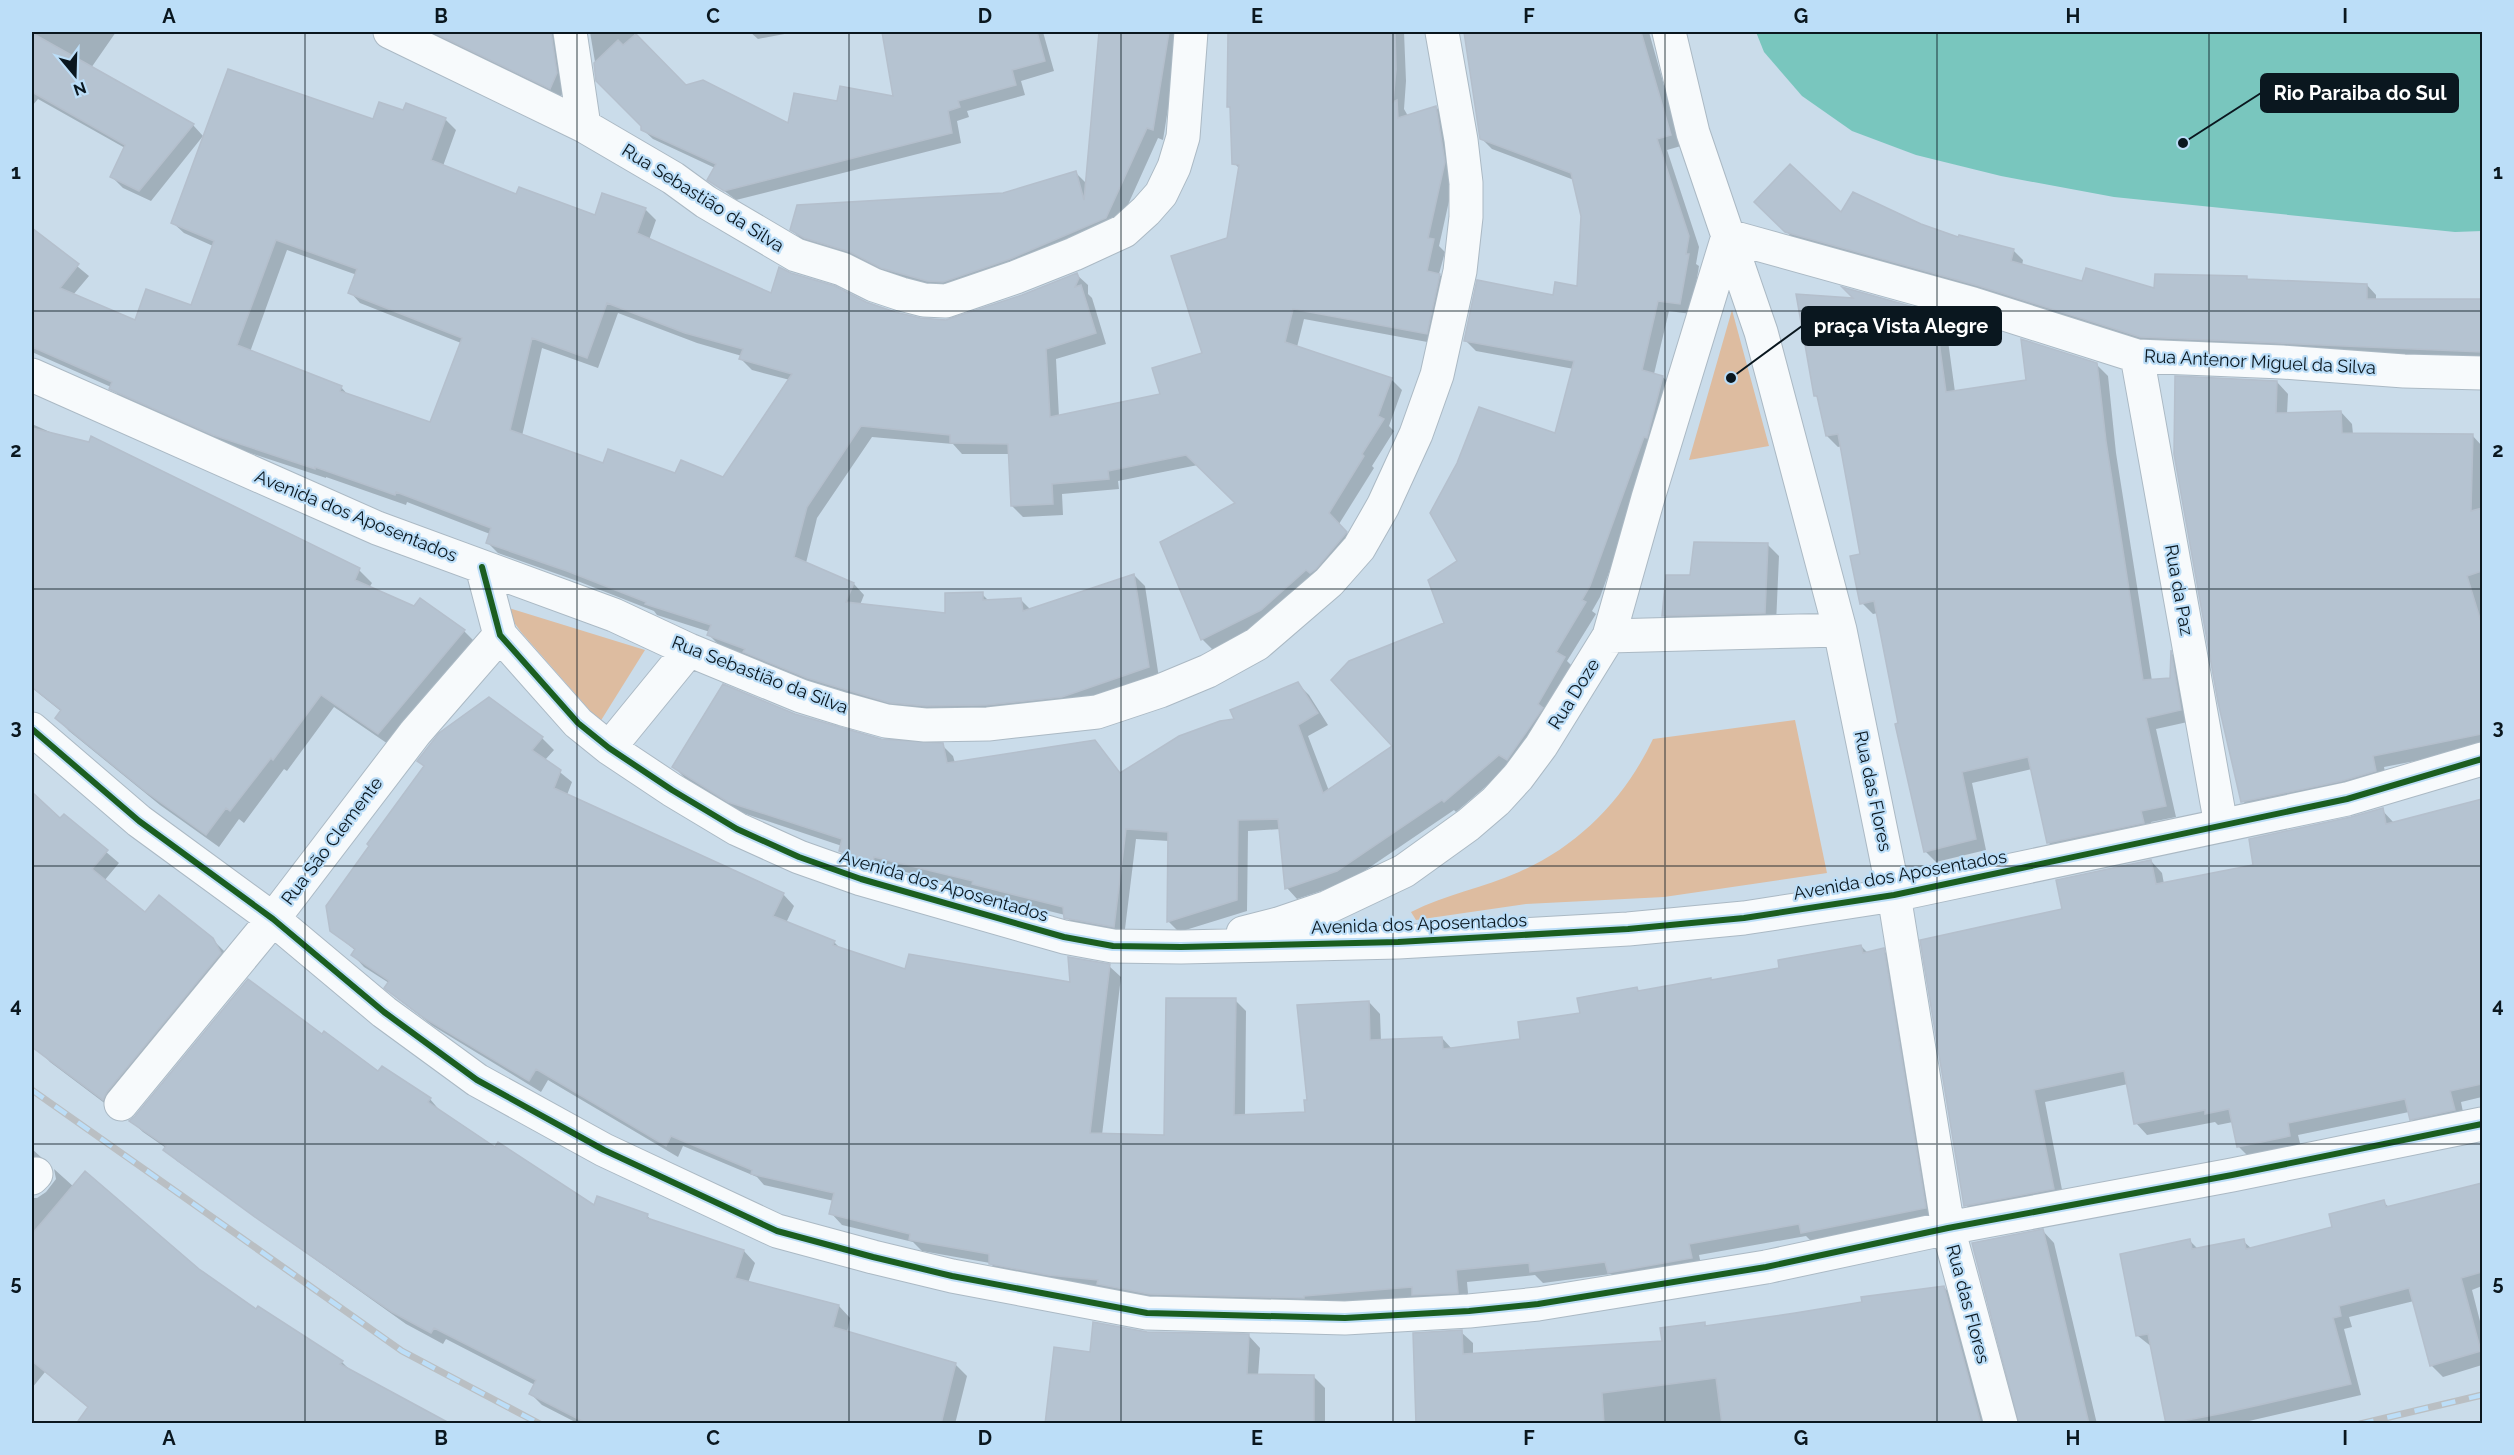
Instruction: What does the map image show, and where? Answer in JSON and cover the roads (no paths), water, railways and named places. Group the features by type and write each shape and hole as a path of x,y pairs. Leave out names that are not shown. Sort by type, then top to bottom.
{"street":[{"name":"Rua Sebastião da Silva","path":"390,32 584,126 673,178 706,202 796,255 842,269 874,285 901,294 924,300 946,301 1066,258 1124,231 1146,212 1161,194 1174,167 1183,137 1191,32"},
{"path":"570,32 584,126"},
{"name":"Rua Sebastião da Silva","path":"482,567 614,615 689,650 801,696 886,721 925,725 988,724 1097,712 1160,691 1208,671 1257,644 1329,582 1359,548 1401,470 1437,375 1460,272 1466,218 1466,183 1461,140 1442,32"},
{"path":"1669,32 1693,133 1728,236"},
{"name":"Rua Antenor Miguel da Silva","path":"1728,236 1973,304 2137,356 2282,362 2404,371 2482,373"},
{"name":"Rua das Flores","path":"1728,236 1761,332 1840,630 1894,895 1948,1228 2001,1424"},
{"name":"Rua Doze","path":"1181,947 1278,924 1328,907 1404,871 1440,846 1496,801 1518,777 1560,718 1609,636 1648,498 1728,236"},
{"name":"Rua da Paz","path":"2137,356 2221,825"},
{"name":"Avenida dos Aposentados","path":"32,375 377,528 482,567 500,635 578,723 609,748 672,790 737,829 799,857 861,879 1064,937 1113,946 1181,947 1398,942 1628,929 1744,918 1894,895 2346,799 2482,759"},
{"path":"1609,636 1840,630"},
{"name":"Rua São Clemente","path":"121,1104 273,919 416,733 500,635"},
{"path":"609,748 689,650"},
{"path":"32,729 139,820 273,919 384,1012 477,1080 604,1150 777,1231 952,1276 1148,1313 1230,1317 1345,1318 1469,1311 1549,1302 1767,1267 1948,1228 2232,1175 2482,1124"}],"railway":[{"path":"32,1090 402,1351 540,1424"},
{"path":"2360,1424 2482,1395"}],"place":[{"name":"Rio Paraiba do Sul","path":"2183,143"},
{"name":"praça Vista Alegre","path":"1731,378"}]}
